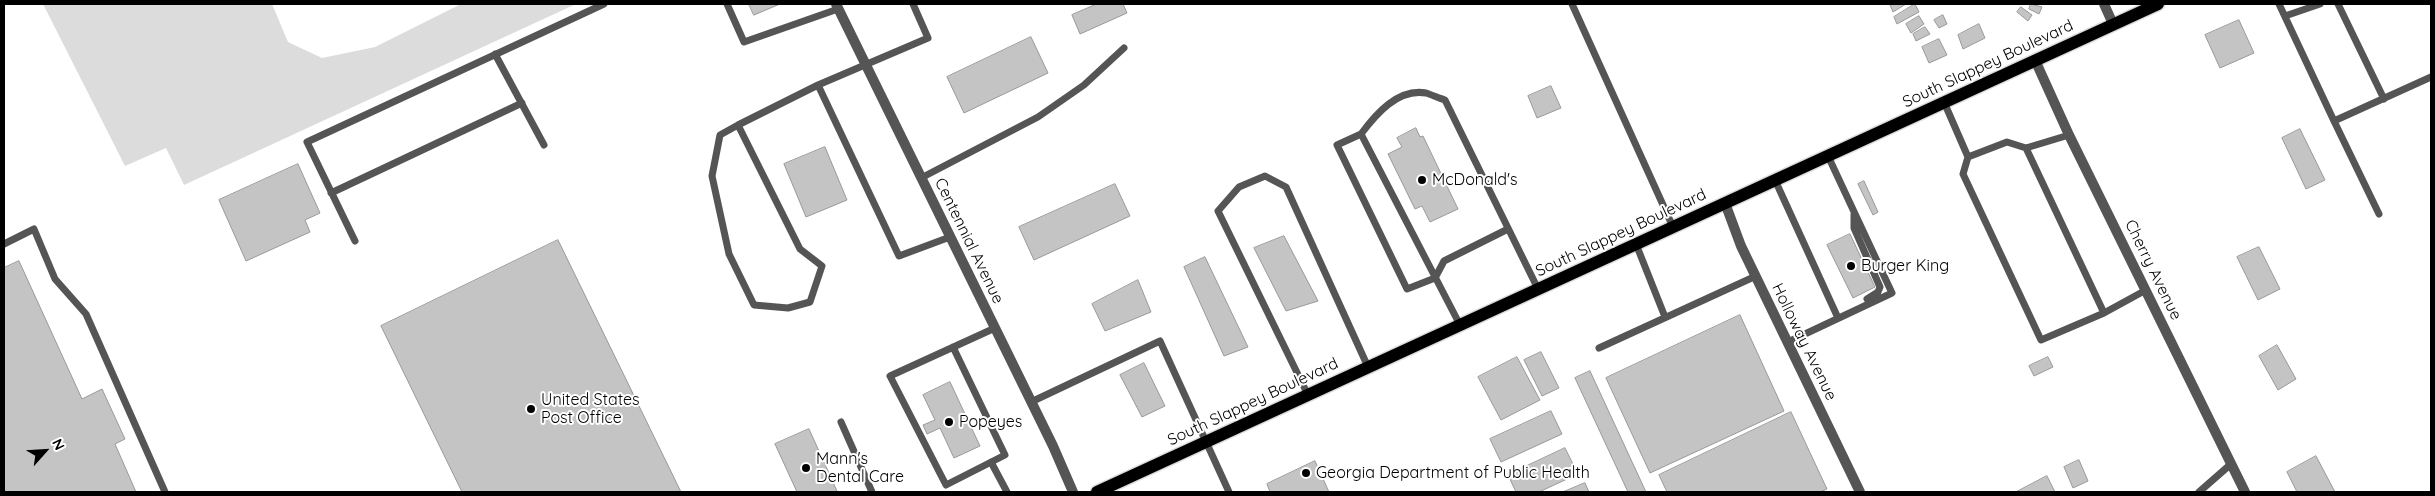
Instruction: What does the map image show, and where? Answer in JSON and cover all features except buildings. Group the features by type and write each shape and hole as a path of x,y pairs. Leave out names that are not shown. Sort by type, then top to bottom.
{"main road":[{"name":"South Slappey Boulevard","path":"1097,492 2158,4"}],"street":[{"path":"2104,4 2113,24"},
{"name":"Centennial Avenue","path":"837,6 1031,402 1073,492"},
{"name":"Cherry Avenue","path":"2035,60 2069,135 2245,492"},
{"name":"Holloway Avenue","path":"1725,203 1756,276 1860,492"}],"lane":[{"path":"355,240 307,142 604,4"},
{"path":"727,4 744,42 837,6"},
{"path":"738,125 800,249 822,266 810,302 788,308 754,305 729,254 712,176 720,135 738,125 818,85 928,38 912,4"},
{"path":"1572,4 1673,227"},
{"path":"2279,4 2379,214"},
{"path":"2285,16 2320,4"},
{"path":"2338,4 2384,98"},
{"path":"921,178 1038,117 1084,85 1124,48"},
{"path":"495,54 544,145"},
{"path":"2334,121 2431,77"},
{"path":"818,85 899,256 950,236"},
{"path":"1508,229 1444,261 1435,278 1407,289 1337,145 1361,134 1376,114 1403,95 1425,93 1445,100 1538,289"},
{"path":"1944,102 1968,157 1963,174 2041,340 2104,313 2146,290"},
{"path":"332,193 522,103"},
{"path":"1361,134 1460,325"},
{"path":"1968,157 2007,142 2026,148 2069,135"},
{"path":"2026,148 2104,313"},
{"path":"1788,342 1892,293 1828,156"},
{"path":"1308,395 1218,211 1239,187 1264,176 1286,187 1368,367"},
{"path":"1775,180 1838,318"},
{"path":"1854,211 1854,228 1880,287 1878,292 1863,301 1856,309"},
{"path":"4,244 34,229 55,279 86,314 165,492"},
{"path":"1636,244 1666,317"},
{"path":"1599,348 1756,276"},
{"path":"953,347 1005,455 946,485 890,376 953,347 995,328"},
{"path":"1031,402 1160,341 1229,492"},
{"path":"841,422 872,492"},
{"path":"991,462 1007,492"},
{"path":"2199,492 2231,464"}],"shaded area":[{"path":"43,4 272,4 288,42 322,58 375,47 461,4 576,4 184,185 166,148 125,166"}],"place":[{"name":"McDonald's","path":"1422,180"},
{"name":"Burger King","path":"1851,266"},
{"name":"United States Post Office","path":"531,409"},
{"name":"Popeyes","path":"949,422"},
{"name":"Mann's Dental Care","path":"806,468"},
{"name":"Georgia Department of Public Health","path":"1306,473"}]}
